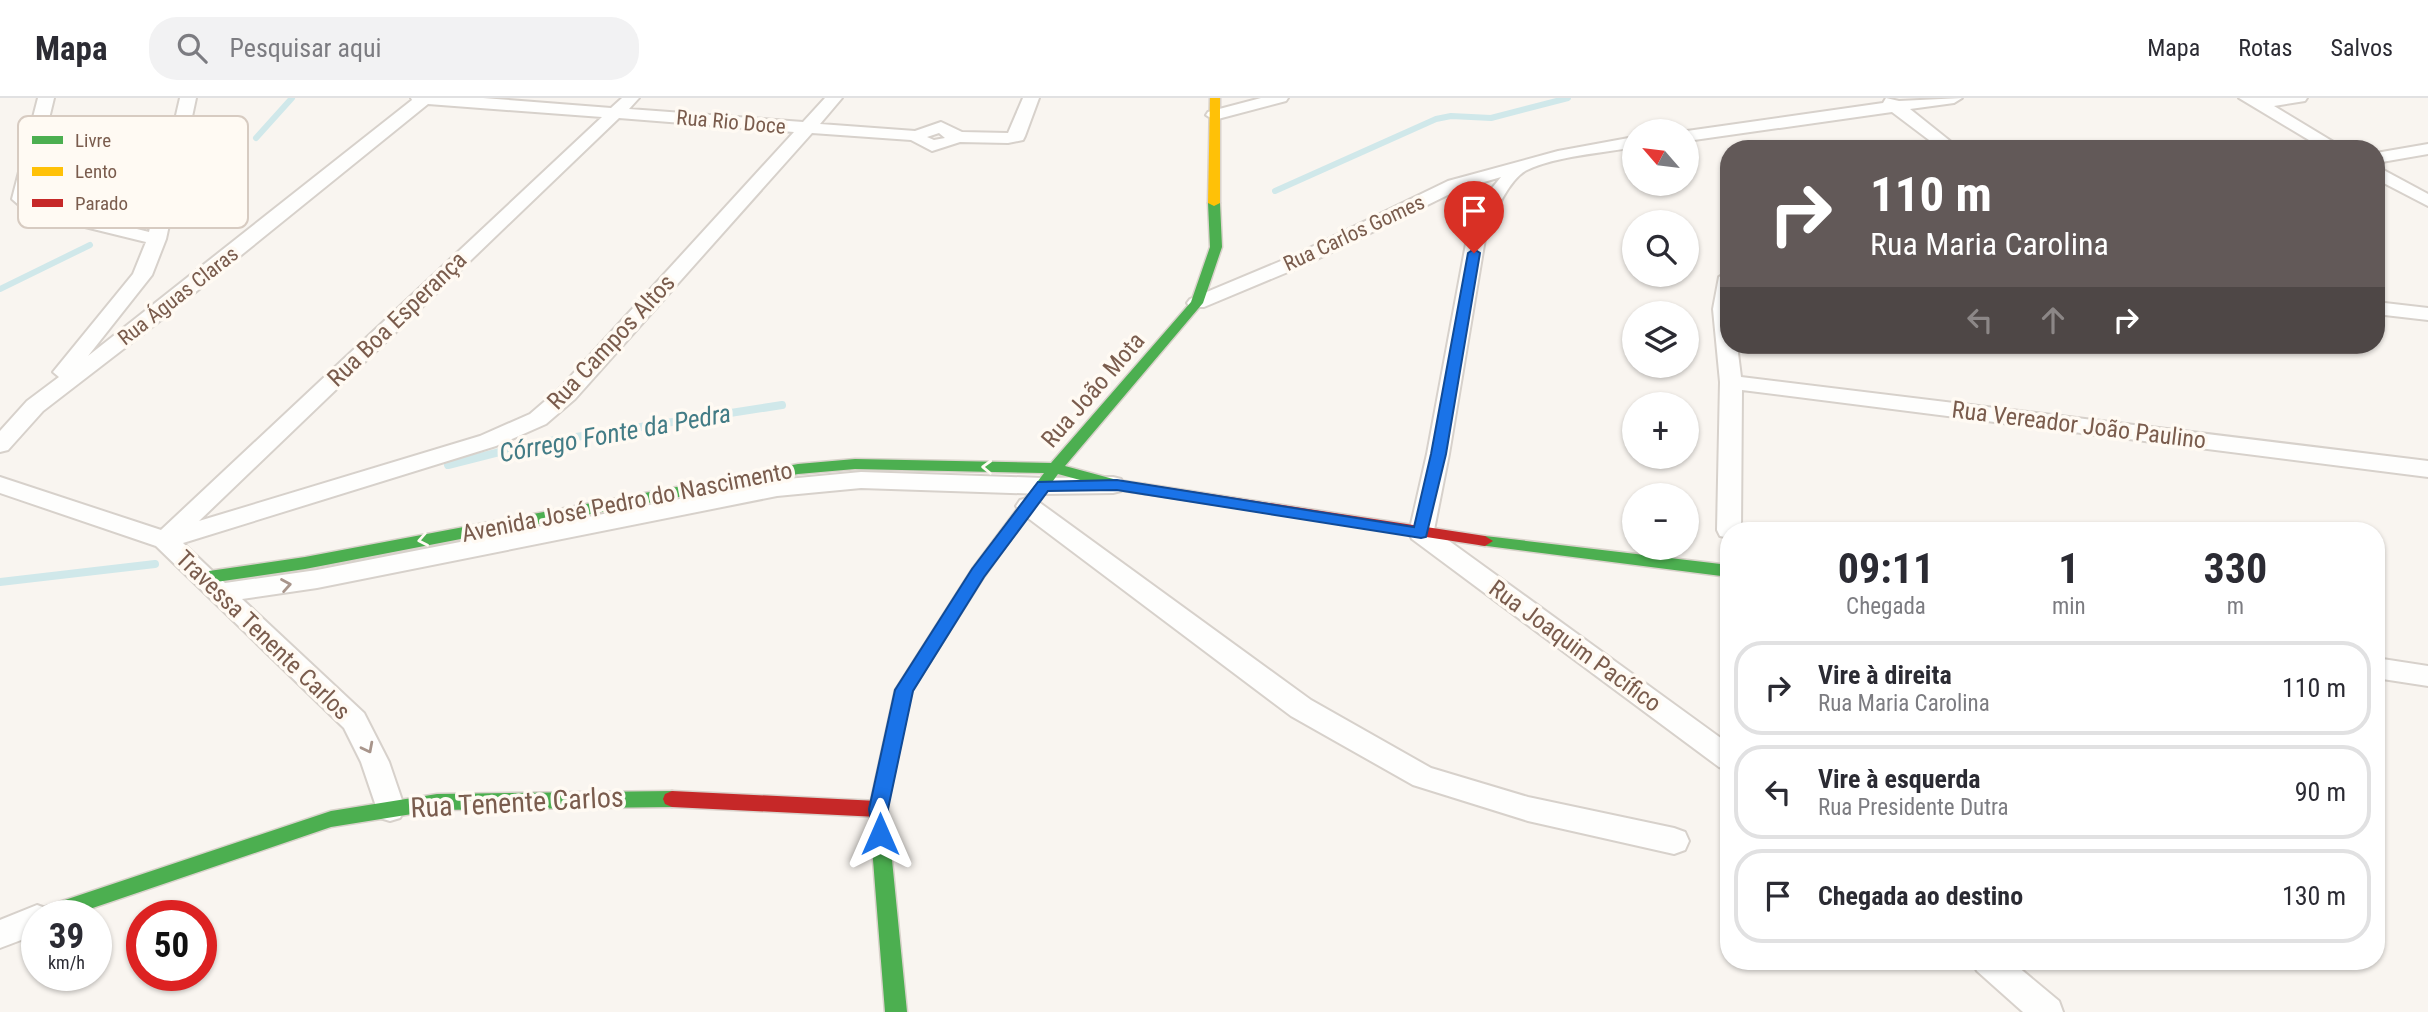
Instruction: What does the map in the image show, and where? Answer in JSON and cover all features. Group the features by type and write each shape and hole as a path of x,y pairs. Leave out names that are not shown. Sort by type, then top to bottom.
{"main road":[{"name":"Rua João Mota","path":"896,1012 878,809 904,690 978,573 1042,487 1197,303 1216,247 1214,106"},
{"path":"1117,485 1421,533 1720,570"},
{"name":"Rua Tenente Carlos","path":"91,900 331,819 437,802 642,797 878,809"}],"street":[{"path":"42,116 46,98"},
{"path":"184,116 188,98"},
{"name":"Rua Rio Doce","path":"422,98 918,136 927,129 941,127 953,131 955,137 1008,138 1017,136 1031,98"},
{"name":"Rua Águas Claras","path":"0,445 35,406 154,316 422,98"},
{"name":"Rua Boa Esperança","path":"164,540 631,98"},
{"name":"Rua Campos Altos","path":"164,540 488,441 538,419 566,394 834,98"},
{"path":"1214,106 1280,98"},
{"path":"1699,134 1890,102 1954,98"},
{"path":"2253,101 2299,98"},
{"path":"2253,101 2321,140"},
{"path":"1890,102 1940,140"},
{"name":"Rua Carlos Gomes","path":"1197,303 1300,260 1454,185 1520,166 1622,145"},
{"path":"2385,156 2428,149"},
{"path":"1421,533 1438,454 1477,233 1489,203 1520,166"},
{"path":"2385,176 2428,201"},
{"path":"0,211 18,201"},
{"path":"113,228 158,239"},
{"path":"35,406 142,275 160,228"},
{"path":"2385,309 2428,314"},
{"path":"112,315 154,316"},
{"path":"1728,354 1731,382 1729,522"},
{"name":"Rua Vereador João Paulino","path":"1731,382 2428,469"},
{"name":"Avenida José Pedro do Nascimento","path":"210,585 317,579 777,488 861,480 1042,487 1117,485"},
{"path":"0,485 164,540"},
{"path":"1042,487 1301,708 1423,777 1528,808 1674,841"},
{"name":"Rua Joaquim Pacífico","path":"1421,533 1720,752"},
{"name":"Travessa Tenente Carlos","path":"164,540 354,721 375,762 390,809"},
{"path":"2385,669 2428,676"},
{"path":"0,934 21,925"},
{"path":"1998,970 2047,1012"}],"waterway":[{"path":"256,138 292,98"},
{"name":"Córrego Fonte da Pedra","path":"1275,191 1436,119 1451,116 1491,118 1568,98"},
{"path":"0,289 90,245"},
{"name":"Córrego Fonte da Pedra","path":"448,465 531,444 782,405"},
{"name":"Córrego Fonte da Pedra","path":"0,582 155,564"}],"traffic: fast":[{"path":"896,1012 878,809 904,690 978,573 1055,468 1197,303 1216,247 1214,203"},
{"path":"202,578 305,563 798,469 855,464 1055,468 1117,485 1145,489"},
{"path":"1485,541 1720,570"},
{"path":"91,900 331,819 437,802 672,799"}],"traffic: slow":[{"path":"1214,203 1215,98"}],"traffic: jam":[{"path":"1145,489 1485,541"},
{"path":"672,799 878,809"}],"route":[{"path":"880,834 878,809 904,690 978,573 1043,486 1117,485 1421,533 1474,253"}]}
